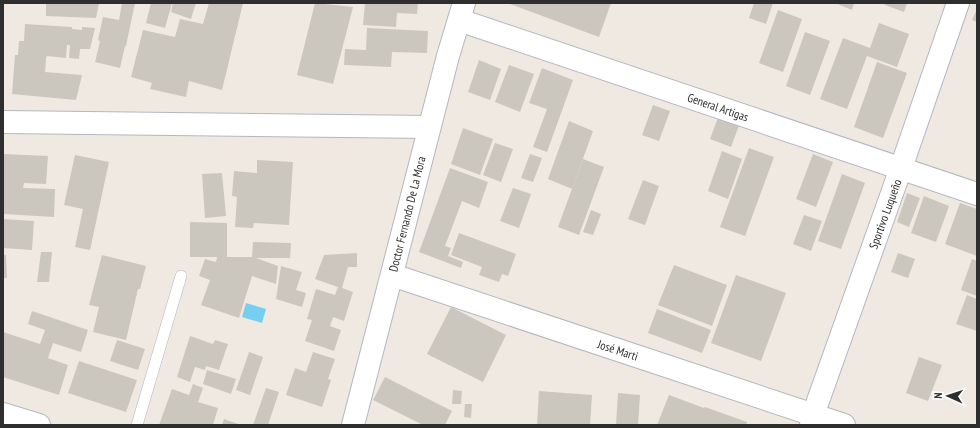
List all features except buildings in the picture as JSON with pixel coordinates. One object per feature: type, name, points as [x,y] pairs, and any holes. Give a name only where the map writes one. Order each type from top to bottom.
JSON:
[{"type":"street","name":"Sportivo Luqueño","points":[[812,420],[958,3]]},
{"type":"street","name":"General Artigas","points":[[461,11],[977,194]]},
{"type":"street","name":"Doctor Fernando De La Mora","points":[[353,425],[429,127],[461,11]]},
{"type":"street","points":[[3,122],[429,127]]},
{"type":"street","name":"José Marti","points":[[392,275],[812,420],[844,425]]},
{"type":"street","points":[[3,414],[39,425]]},
{"type":"lane","points":[[136,425],[181,276]]},
{"type":"water","points":[[246,303],[266,309],[262,323],[242,317]]}]
